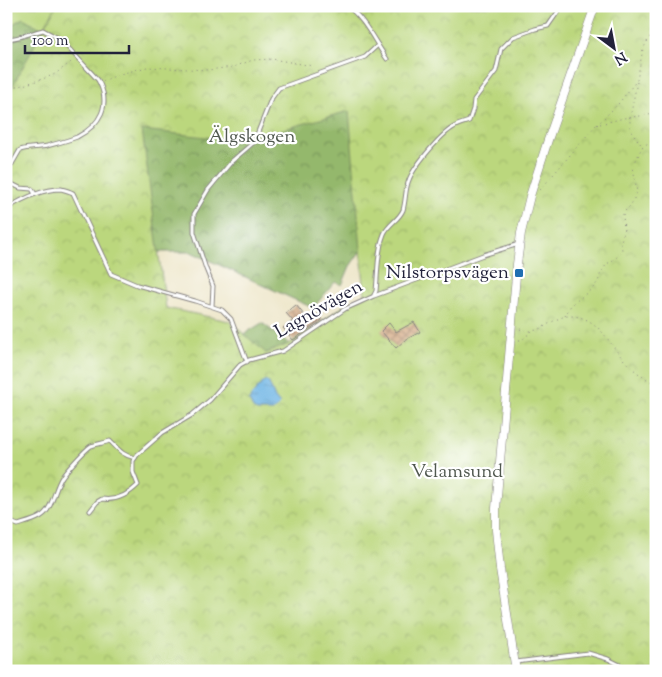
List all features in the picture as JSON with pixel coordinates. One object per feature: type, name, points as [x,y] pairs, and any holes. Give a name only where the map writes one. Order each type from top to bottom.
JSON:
[{"type":"street","points":[[515,667],[500,569],[496,508],[519,244],[530,196],[595,6]]},
{"type":"lane","points":[[347,6],[353,10],[364,24],[387,58]]},
{"type":"lane","points":[[353,10],[356,6]]},
{"type":"lane","points":[[374,296],[384,233],[402,211],[406,190],[414,170],[445,134],[454,127],[469,121],[474,100],[496,71],[501,48],[513,37],[535,28],[548,26],[562,6]]},
{"type":"lane","points":[[6,39],[17,39],[43,30],[60,39],[100,82],[104,98],[103,112],[94,125],[76,137],[46,146],[20,150],[12,164],[6,168]]},
{"type":"lane","points":[[212,306],[213,286],[194,232],[194,214],[208,190],[232,161],[254,142],[271,99],[279,88],[365,57],[378,46]]},
{"type":"lane","points":[[6,181],[20,188],[32,189],[35,194]]},
{"type":"lane","points":[[6,210],[35,194],[62,189],[73,193],[110,274],[137,285],[222,310],[231,319],[246,362]]},
{"type":"lane","name":"Lagnövägen","points":[[135,458],[162,433],[192,415],[210,400],[240,365],[283,351],[346,309],[374,296],[474,258],[519,244]]},
{"type":"lane","points":[[6,524],[13,523],[18,525],[40,517],[52,502],[62,477],[91,446],[110,441],[120,452],[135,458],[132,472],[138,485],[128,494],[118,498],[102,499],[90,511]]},
{"type":"lane","points":[[515,667],[588,653],[608,658],[622,666],[644,671]]},
{"type":"path","points":[[642,147],[630,128],[630,118],[643,49],[656,26]]},
{"type":"path","points":[[6,90],[55,74],[78,58]]},
{"type":"path","points":[[100,82],[120,74],[147,67],[208,70],[233,67],[253,60],[272,59],[313,66]]},
{"type":"path","points":[[530,196],[541,190],[596,125],[619,103],[638,80]]},
{"type":"path","points":[[596,125],[656,114]]},
{"type":"path","points":[[565,316],[571,305],[592,289],[598,282],[601,272],[607,264],[616,258],[622,250],[621,241],[624,232],[623,213],[632,205],[637,192],[633,167],[642,147],[656,138]]},
{"type":"path","points":[[511,341],[522,340],[532,331],[565,316],[588,320],[599,329],[625,362],[650,382],[656,384]]},
{"type":"path","points":[[518,329],[532,331]]},
{"type":"green space","points":[[6,6],[86,6],[119,46],[13,24],[6,19]]},
{"type":"green space","name":"Velamsund","points":[[56,6],[656,6],[656,671],[6,671],[6,98]],"holes":[[[349,111],[365,296],[342,307],[289,344],[266,353],[229,321],[166,308],[142,130],[224,139],[266,134]]]},
{"type":"green space","name":"Älgskogen","points":[[23,18],[60,39],[359,55],[369,239],[350,266],[342,285],[335,282],[313,308],[191,252],[155,252],[120,302],[244,334],[262,323],[365,406],[6,281],[6,19],[13,24]]},
{"type":"water","points":[[265,380],[269,383],[275,398],[280,404],[273,411],[257,411],[253,409],[249,401]]},
{"type":"building","points":[[296,305],[309,321],[318,314],[322,320],[293,340],[283,328],[293,321],[286,313]]},
{"type":"building","points":[[414,322],[420,332],[405,340],[396,348],[381,331],[389,323],[396,332]]},
{"type":"place","name":"Nilstorpsvägen","points":[[519,273]]}]
